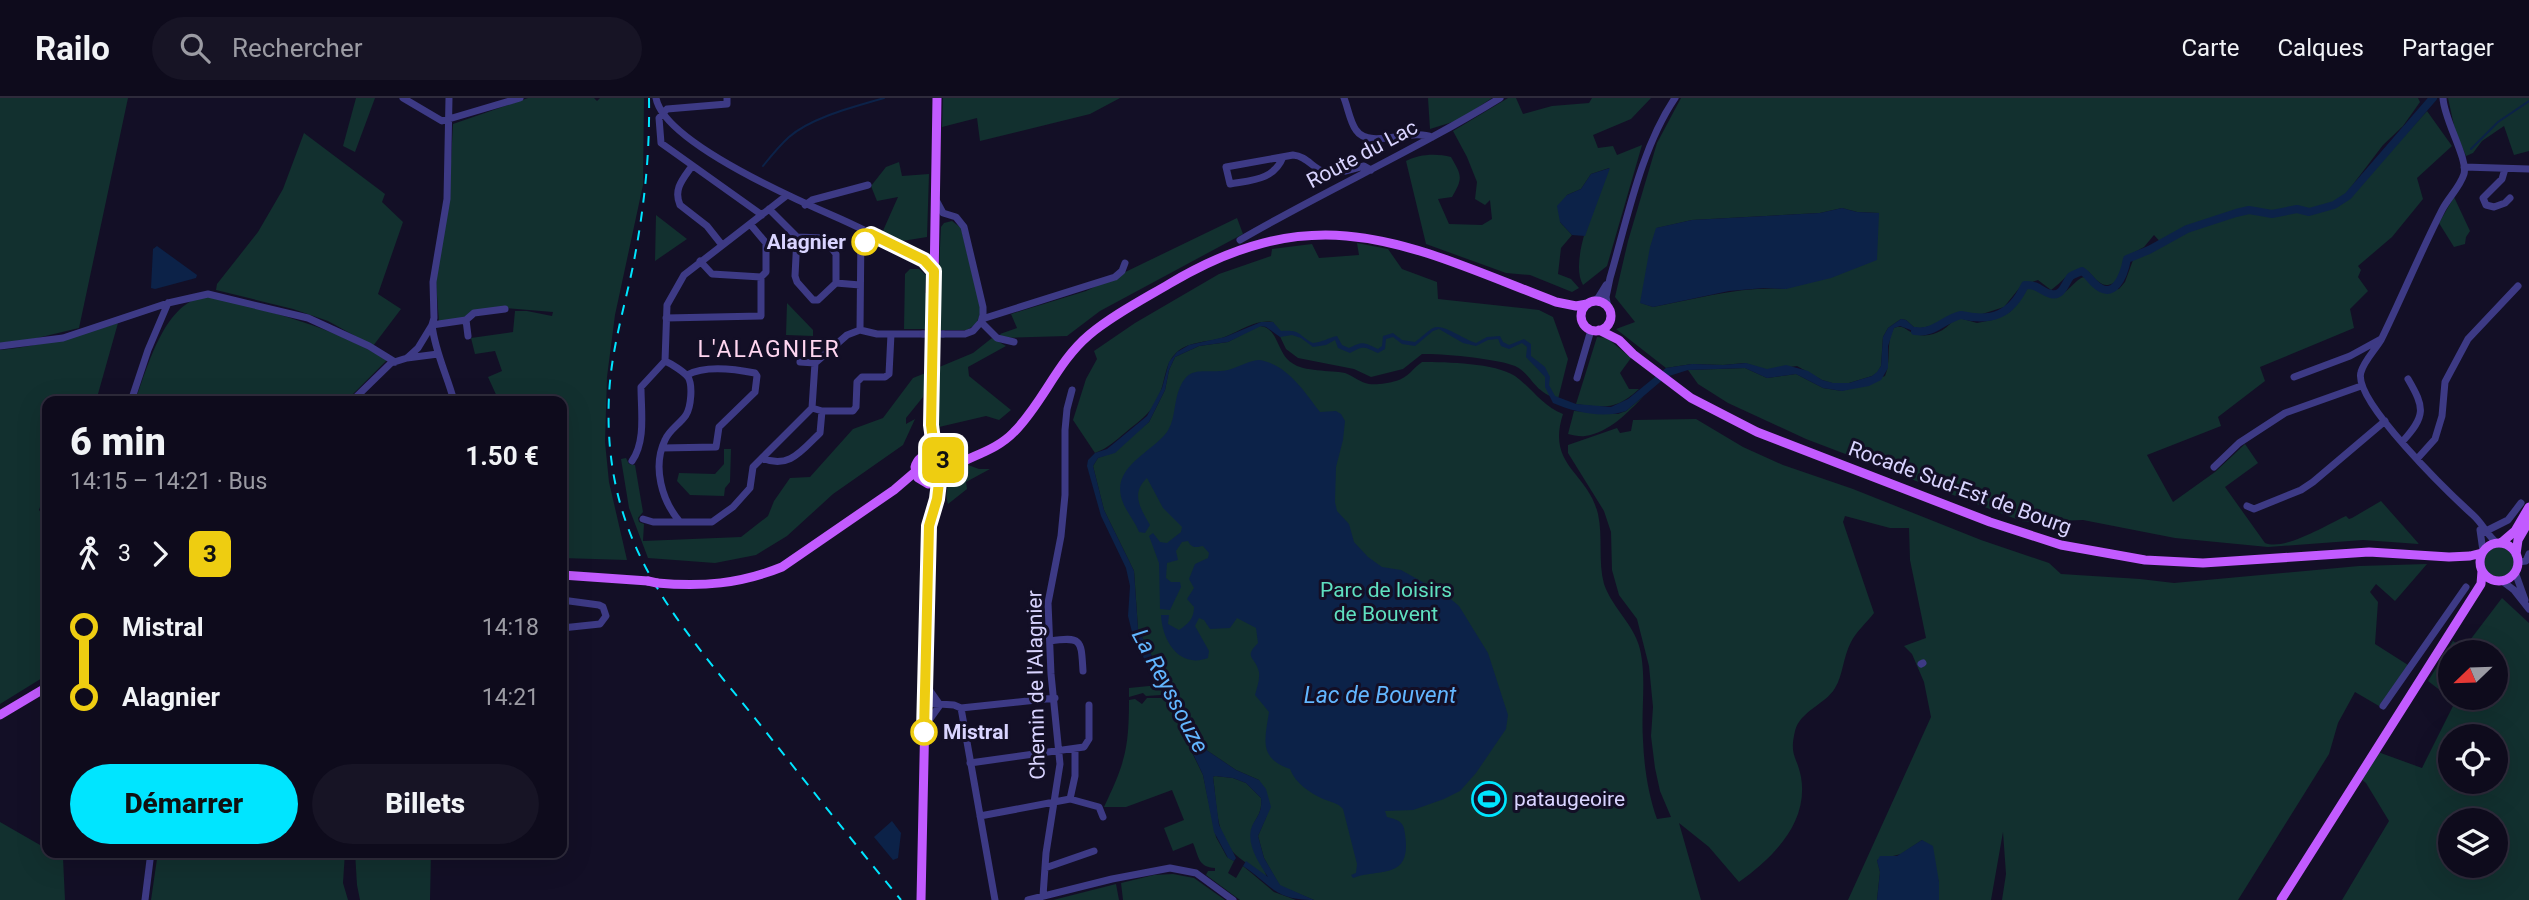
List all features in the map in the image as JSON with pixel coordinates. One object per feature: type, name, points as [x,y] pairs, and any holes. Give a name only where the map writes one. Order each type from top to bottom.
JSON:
[{"type":"main road","points":[[567,575],[720,584],[762,575],[797,558],[894,491],[915,472],[916,463],[925,454],[931,425],[937,98]]},
{"type":"main road","points":[[921,900],[929,526],[939,482],[946,471],[1000,444],[1017,429],[1080,344],[1103,324],[1190,271],[1227,254],[1284,237],[1331,233],[1378,239],[1415,249],[1556,302],[1572,310],[1595,330],[1606,326],[1610,319],[1608,308],[1601,302],[1576,306],[1556,302]]},
{"type":"main road","points":[[1582,320],[1582,312],[1589,303]]},
{"type":"main road","name":"Rocade Sud-Est de Bourg","points":[[1610,319],[1619,340]]},
{"type":"main road","name":"Rocade Sud-Est de Bourg","points":[[1595,330],[1604,331],[1619,340],[1677,388],[1732,421],[2025,534],[2092,552],[2145,560],[2203,563],[2361,552],[2449,557],[2482,552]]},
{"type":"main road","points":[[931,425],[946,471]]},
{"type":"main road","points":[[925,454],[976,456]]},
{"type":"main road","points":[[915,472],[924,482],[934,506]]},
{"type":"main road","points":[[894,491],[924,482],[939,482]]},
{"type":"main road","points":[[2281,900],[2481,584],[2482,552],[2489,545],[2499,543],[2515,531],[2525,505]]},
{"type":"main road","points":[[2455,625],[2487,587],[2509,578],[2516,563],[2518,540],[2529,521]]},
{"type":"main road","points":[[2499,543],[2509,546],[2516,563]]},
{"type":"main road","name":"Rocade Sud-Est de Bourg","points":[[2449,557],[2481,569]]},
{"type":"main road","points":[[2481,569],[2488,578],[2499,581]]},
{"type":"main road","points":[[0,715],[42,690]]},
{"type":"street","points":[[403,98],[442,121],[520,98]]},
{"type":"street","points":[[407,358],[418,348],[434,318],[435,270],[447,199],[449,98]]},
{"type":"street","points":[[656,98],[663,114],[707,150],[786,196],[924,260],[934,271]]},
{"type":"street","points":[[727,98],[727,104],[692,102],[672,107],[659,118],[661,143],[692,166],[766,212],[797,237],[821,236],[835,250],[836,283]]},
{"type":"street","points":[[1344,98],[1356,131],[1363,136],[1378,140],[1419,135],[1432,137]]},
{"type":"street","name":"Route du Lac","points":[[1240,240],[1500,98]]},
{"type":"street","points":[[1608,308],[1606,297],[1610,278],[1654,134],[1675,98]]},
{"type":"street","points":[[2443,98],[2449,126],[2464,167],[2461,181],[2442,208],[2381,339],[2360,373],[2361,386],[2402,443],[2472,514],[2483,532],[2499,543]]},
{"type":"street","points":[[1283,157],[1279,167],[1261,178],[1230,184],[1228,180],[1226,167],[1283,157],[1301,156],[1317,168],[1331,173],[1363,166],[1371,170]]},
{"type":"street","points":[[692,166],[678,186],[677,201],[707,226],[722,245]]},
{"type":"street","points":[[2464,167],[2529,169]]},
{"type":"street","points":[[2505,169],[2502,179],[2483,198],[2486,205],[2494,207],[2510,198]]},
{"type":"street","points":[[805,205],[812,200],[869,185]]},
{"type":"street","points":[[632,461],[638,452],[641,437],[641,387],[666,361],[667,306],[684,275],[786,196]]},
{"type":"street","points":[[643,519],[653,522],[712,522],[718,519],[750,488],[752,467],[812,408],[815,363],[846,335],[860,330],[891,334],[965,334],[973,331],[981,321],[984,307],[964,227],[959,219],[940,210],[935,197]]},
{"type":"street","points":[[934,236],[939,224],[950,216]]},
{"type":"street","points":[[666,318],[761,316],[761,277],[766,272],[766,243],[750,224]]},
{"type":"street","points":[[860,229],[860,330]]},
{"type":"street","points":[[862,246],[871,234]]},
{"type":"street","points":[[797,237],[797,282],[816,300],[836,283],[860,285]]},
{"type":"street","points":[[924,260],[934,253]]},
{"type":"street","points":[[700,261],[712,274],[761,277]]},
{"type":"street","points":[[981,321],[1115,277],[1122,271],[1125,263]]},
{"type":"street","points":[[1589,303],[1598,298],[1610,278]]},
{"type":"street","points":[[2417,459],[2435,439],[2442,416],[2445,382],[2468,339],[2518,286]]},
{"type":"street","points":[[0,346],[63,338],[168,303],[208,294],[289,312],[342,333],[394,362]]},
{"type":"street","points":[[133,396],[168,303]]},
{"type":"street","points":[[468,335],[468,315],[505,309]]},
{"type":"street","points":[[432,325],[466,320]]},
{"type":"street","points":[[981,321],[997,338],[1014,342]]},
{"type":"street","points":[[432,325],[438,354],[453,396]]},
{"type":"street","points":[[1577,378],[1595,330]]},
{"type":"street","points":[[812,408],[822,411],[853,411],[856,407],[857,382],[862,377],[885,377],[889,374],[891,334]]},
{"type":"street","points":[[2294,377],[2350,356],[2381,339]]},
{"type":"street","points":[[356,396],[394,362],[438,354]]},
{"type":"street","points":[[666,361],[687,375],[690,384],[689,408],[666,437],[660,475],[663,495],[671,512],[680,522]]},
{"type":"street","points":[[800,362],[815,363]]},
{"type":"street","points":[[662,449],[716,447],[719,427],[755,392],[757,384],[755,373],[742,370],[696,370],[687,375]]},
{"type":"street","points":[[2402,443],[2416,427],[2420,411],[2420,400],[2407,379]]},
{"type":"street","points":[[2214,467],[2239,443],[2285,413],[2361,386]]},
{"type":"street","name":"Chemin de l'Alagnier","points":[[1043,896],[1060,750],[1051,674],[1048,603],[1064,513],[1065,430],[1072,390]]},
{"type":"street","points":[[762,458],[791,460],[820,433],[822,411]]},
{"type":"street","points":[[2247,506],[2255,509],[2301,490],[2385,421]]},
{"type":"street","points":[[2483,532],[2508,520],[2525,505]]},
{"type":"street","points":[[2482,552],[2483,532]]},
{"type":"street","points":[[2528,608],[2516,563],[2526,561],[2529,554]]},
{"type":"street","points":[[2499,581],[2510,586],[2528,608]]},
{"type":"street","points":[[2383,706],[2466,587]]},
{"type":"street","points":[[2459,598],[2469,603]]},
{"type":"street","points":[[567,601],[599,605],[603,607],[606,616],[600,624],[567,627]]},
{"type":"street","points":[[1051,640],[1082,639],[1083,671]]},
{"type":"street","points":[[2416,659],[2427,669]]},
{"type":"street","points":[[925,684],[940,705]]},
{"type":"street","points":[[925,703],[961,708],[1055,698]]},
{"type":"street","points":[[925,727],[940,705]]},
{"type":"street","points":[[970,763],[1084,747],[1089,739],[1089,705]]},
{"type":"street","points":[[961,708],[995,900]]},
{"type":"street","points":[[1070,799],[1075,776],[1075,749]]},
{"type":"street","points":[[980,816],[1070,799],[1099,807],[1104,817]]},
{"type":"street","points":[[1045,868],[1094,851]]},
{"type":"street","points":[[145,900],[150,858]]},
{"type":"street","points":[[1028,900],[1170,868],[1196,873],[1233,900]]},
{"type":"green space","points":[[0,98],[128,98],[79,328],[33,339],[0,343]]},
{"type":"green space","points":[[356,98],[375,98],[355,152],[343,146]]},
{"type":"green space","points":[[528,98],[594,98],[597,101],[600,98],[644,98],[643,185],[615,315],[607,377],[605,442],[609,482],[627,560],[567,558],[567,396],[497,396],[488,377],[502,371],[495,351],[475,354],[471,338],[513,332],[515,311],[552,316],[553,312],[505,308],[439,322],[436,282],[449,199],[453,124]]},
{"type":"green space","points":[[943,98],[1120,98],[1090,114],[980,141],[977,118],[942,127]]},
{"type":"green space","points":[[1428,98],[1492,98],[1459,120],[1430,129]]},
{"type":"green space","points":[[1508,98],[1516,98],[1523,114],[1552,106],[1589,103],[1592,98],[1651,98],[1631,119],[1593,135],[1598,148],[1613,146],[1617,155],[1642,145],[1607,266],[1583,285],[1579,274],[1582,244],[1609,168],[1591,174],[1581,189],[1567,195],[1560,222],[1572,235],[1561,248],[1558,274],[1571,279],[1579,288],[1572,292],[1530,275],[1506,273],[1426,244],[1406,161],[1428,155],[1451,157],[1459,173],[1458,185],[1452,197],[1438,199],[1449,224],[1482,225],[1492,219],[1490,200],[1485,205],[1475,199],[1477,182],[1453,131]]},
{"type":"green space","points":[[1681,98],[2418,98],[2420,102],[2403,126],[2383,145],[2348,191],[2351,195],[2427,111],[2452,146],[2417,178],[2423,199],[2392,237],[2358,266],[2361,270],[2358,277],[2368,291],[2350,309],[2354,328],[2260,367],[2265,381],[2218,417],[2221,426],[2147,455],[2173,502],[2215,472],[2245,444],[2258,463],[2225,487],[2265,543],[2273,545],[2294,540],[2346,516],[2352,518],[2381,501],[2419,544],[2363,540],[2268,547],[2175,538],[2083,520],[2024,522],[1806,439],[1728,403],[1698,384],[1688,370],[1745,368],[1767,378],[1796,374],[1823,388],[1842,391],[1885,376],[1894,328],[1903,327],[1915,334],[1927,335],[1948,326],[1956,317],[1977,323],[1992,320],[2010,312],[2028,288],[2033,287],[2054,297],[2064,293],[2084,277],[2090,279],[2100,291],[2119,289],[2125,282],[2133,260],[2163,245],[2154,235],[2144,247],[2124,258],[2121,278],[2111,284],[2100,283],[2089,272],[2077,271],[2051,290],[2038,280],[2021,286],[2004,307],[1973,317],[1961,312],[1936,325],[1916,329],[1901,319],[1888,328],[1883,337],[1881,366],[1877,373],[1849,383],[1822,380],[1797,366],[1767,370],[1745,363],[1692,364],[1666,368],[1616,329],[1635,322],[1615,297],[1628,241],[1657,143]],"holes":[[[1842,208],[1879,213],[1786,289],[1735,291],[1653,307],[1641,303],[1657,228],[1692,220],[1820,213]]]},
{"type":"green space","points":[[2448,98],[2529,98],[2529,151],[2514,155],[2504,126],[2466,156],[2455,130]]},
{"type":"green space","points":[[304,133],[385,194],[382,202],[403,222],[378,294],[401,309],[373,346],[328,321],[293,309],[216,290],[217,284],[258,232],[283,189]]},
{"type":"green space","points":[[899,162],[902,176],[929,174],[927,237],[896,242],[882,233],[898,197],[877,201],[871,186],[886,167]]},
{"type":"green space","points":[[2454,197],[2470,231],[2465,244],[2454,247],[2439,223]]},
{"type":"green space","points":[[656,215],[687,239],[655,261]]},
{"type":"green space","points":[[1237,218],[1243,234],[1100,311],[1067,336],[1003,338],[1000,334],[1017,328],[1011,314],[1086,291]]},
{"type":"green space","points":[[952,221],[961,228],[981,310],[976,324],[967,330],[936,330],[941,227]]},
{"type":"green space","points":[[1357,243],[1388,249],[1402,269],[1437,282],[1438,299],[1539,310],[1553,317],[1568,359],[1558,399],[1543,392],[1515,366],[1497,361],[1422,354],[1403,369],[1371,377],[1354,369],[1298,358],[1286,349],[1273,322],[1267,321],[1181,349],[1170,361],[1159,395],[1148,413],[1111,444],[1095,453],[1073,420],[1086,379],[1097,359],[1094,351],[1135,323],[1219,274],[1271,256],[1272,249],[1312,244],[1319,258],[1359,255]]},
{"type":"green space","points":[[910,269],[919,269],[926,275],[928,329],[904,329],[905,274]]},
{"type":"green space","points":[[207,296],[277,314],[343,337],[387,360],[351,396],[137,396],[152,354],[169,322],[179,310],[192,301]]},
{"type":"green space","points":[[787,303],[813,330],[813,336],[786,335]]},
{"type":"green space","points":[[118,323],[97,396],[42,396],[42,501],[39,510],[42,514],[42,678],[0,704],[0,350],[74,336]]},
{"type":"green space","name":"Parc de loisirs de Bouvent","points":[[1258,326],[1270,330],[1287,359],[1303,368],[1345,373],[1363,382],[1376,384],[1400,380],[1422,362],[1496,368],[1515,376],[1549,406],[1563,414],[1559,432],[1560,446],[1570,468],[1593,500],[1598,514],[1604,584],[1634,634],[1641,654],[1644,760],[1657,819],[1671,817],[1660,791],[1655,768],[1651,736],[1653,707],[1649,666],[1637,619],[1619,595],[1612,570],[1611,532],[1604,511],[1568,453],[1568,445],[1617,428],[1620,433],[1631,431],[1633,420],[1696,419],[1743,447],[1783,465],[2049,563],[2061,574],[2174,583],[2359,566],[2427,564],[2395,601],[2376,584],[2370,592],[2378,602],[2375,644],[2408,665],[2379,706],[2355,692],[2338,723],[2329,754],[2238,900],[2002,900],[2006,874],[2003,832],[1991,900],[1939,900],[1939,882],[1922,840],[1901,854],[1877,860],[1880,872],[1877,900],[1848,900],[1931,717],[1924,682],[1912,654],[1904,646],[1926,638],[1910,560],[1909,528],[1890,528],[1845,516],[1843,522],[1874,613],[1851,642],[1840,677],[1831,694],[1802,718],[1795,731],[1793,751],[1801,777],[1802,793],[1794,824],[1776,850],[1739,882],[1709,847],[1679,823],[1701,900],[1314,900],[1280,886],[1264,858],[1258,836],[1267,815],[1259,780],[1236,770],[1196,743],[1138,629],[1134,571],[1104,510],[1093,466],[1098,458],[1109,454],[1149,422],[1165,390],[1175,357],[1199,346],[1228,342]]},
{"type":"green space","points":[[1597,337],[1607,338],[1631,358],[1620,373],[1629,389],[1639,389],[1624,401],[1610,406],[1576,404]]},
{"type":"green space","points":[[992,338],[1006,346],[968,367],[969,376],[1011,410],[999,420],[986,416],[939,427],[937,368],[973,353]]},
{"type":"green space","points":[[928,372],[923,397],[906,418],[906,424],[915,419],[903,445],[833,494],[787,536],[756,555],[715,563],[648,558],[629,508],[621,459],[626,458],[629,464],[635,465],[643,512],[638,518],[639,522],[644,524],[643,541],[741,537],[768,516],[774,501],[790,478],[810,477],[853,429],[883,418],[913,378]]},
{"type":"green space","points":[[1644,396],[1618,421],[1602,431],[1583,436],[1568,434],[1574,411],[1618,414]]},
{"type":"green space","points":[[724,449],[731,449],[730,482],[725,488],[724,496],[690,495],[677,481],[679,473],[715,474],[724,464]]},
{"type":"green space","points":[[968,465],[990,469],[966,482],[967,489],[948,504],[950,482]]},
{"type":"green space","points":[[2499,546],[2510,551],[2515,562],[2510,573],[2499,578],[2488,573],[2483,562],[2488,551]]},
{"type":"green space","points":[[2502,598],[2529,623],[2529,900],[2342,900],[2389,821],[2361,779],[2378,752],[2422,768],[2438,736],[2438,794],[2508,794],[2508,724],[2444,724],[2451,710],[2508,710],[2508,640],[2470,640]]},
{"type":"green space","points":[[2438,665],[2438,689],[2428,681]]},
{"type":"green space","points":[[1159,685],[1203,775],[1216,837],[1227,857],[1234,861],[1228,873],[1236,878],[1243,866],[1274,892],[1296,900],[1240,900],[1206,875],[1208,871],[1215,871],[1215,868],[1202,863],[1193,843],[1173,851],[1164,828],[1184,820],[1172,790],[1126,807],[1104,807],[1124,755],[1129,700],[1135,699],[1142,704],[1147,698],[1162,698],[1161,695],[1146,696],[1143,693],[1129,697],[1129,688]]},
{"type":"green space","points":[[1215,776],[1246,783],[1261,798],[1251,836],[1267,878],[1236,855],[1224,838],[1216,808]]},
{"type":"green space","points":[[0,822],[42,846],[42,858],[63,858],[65,900],[0,900]]},
{"type":"green space","points":[[157,858],[345,858],[343,883],[348,900],[151,900]]},
{"type":"green space","points":[[355,858],[431,858],[430,900],[360,900]]},
{"type":"green space","points":[[1173,874],[1194,878],[1225,900],[1123,900],[1121,883],[1154,875]]},
{"type":"green space","points":[[1116,884],[1119,900],[1053,900]]},
{"type":"water","points":[[1610,168],[1585,236],[1572,235],[1560,222],[1557,206],[1567,195],[1581,189],[1591,174]]},
{"type":"water","points":[[1842,208],[1879,213],[1877,260],[1831,278],[1786,289],[1729,291],[1653,307],[1640,303],[1656,228],[1692,220],[1820,213]]},
{"type":"water","points":[[157,246],[197,275],[196,278],[151,288],[153,249]]},
{"type":"water","points":[[1901,319],[1916,329],[1923,329],[1924,335],[1900,326],[1894,328],[1888,346],[1888,368],[1881,380],[1869,386],[1842,391],[1823,388],[1796,374],[1767,378],[1745,368],[1688,370],[1666,377],[1626,411],[1608,414],[1579,412],[1553,403],[1545,387],[1545,377],[1526,357],[1527,347],[1522,343],[1509,349],[1501,346],[1498,339],[1476,346],[1463,343],[1439,329],[1415,346],[1402,344],[1393,337],[1386,339],[1385,349],[1378,353],[1364,348],[1350,353],[1338,348],[1335,340],[1313,347],[1301,338],[1292,335],[1280,337],[1261,326],[1228,342],[1199,346],[1175,357],[1165,390],[1149,422],[1115,453],[1098,458],[1093,466],[1104,510],[1134,571],[1138,629],[1196,743],[1236,770],[1259,780],[1266,789],[1271,807],[1258,836],[1264,858],[1280,885],[1314,900],[1282,895],[1243,866],[1246,861],[1268,877],[1254,852],[1250,838],[1261,798],[1246,783],[1215,776],[1219,825],[1236,858],[1234,861],[1228,858],[1214,832],[1203,775],[1174,713],[1134,640],[1128,616],[1130,586],[1126,568],[1101,516],[1087,466],[1088,460],[1095,453],[1107,449],[1147,416],[1162,388],[1169,362],[1177,352],[1189,345],[1225,337],[1261,322],[1273,322],[1281,331],[1296,332],[1313,343],[1337,336],[1342,345],[1349,348],[1363,343],[1378,349],[1382,346],[1383,336],[1393,333],[1402,340],[1415,342],[1437,327],[1476,343],[1487,337],[1500,336],[1503,342],[1509,345],[1524,339],[1531,344],[1531,356],[1545,367],[1555,396],[1576,404],[1611,407],[1628,399],[1666,368],[1692,364],[1746,363],[1767,369],[1786,365],[1808,371],[1822,380],[1849,383],[1877,372],[1881,366],[1883,337],[1888,328]]},
{"type":"water","name":"Lac de Bouvent","points":[[1259,360],[1286,373],[1301,387],[1320,412],[1336,411],[1341,414],[1345,421],[1336,467],[1335,502],[1337,511],[1349,524],[1354,542],[1382,567],[1401,570],[1446,595],[1459,606],[1488,653],[1508,715],[1506,729],[1476,773],[1460,791],[1413,810],[1385,811],[1387,817],[1402,824],[1405,834],[1404,859],[1392,870],[1353,878],[1351,875],[1356,873],[1357,864],[1343,809],[1308,791],[1295,779],[1290,769],[1268,753],[1265,739],[1269,712],[1255,695],[1259,672],[1251,657],[1251,652],[1258,643],[1256,628],[1237,618],[1230,628],[1210,629],[1204,620],[1199,618],[1195,626],[1209,651],[1208,658],[1189,659],[1174,650],[1165,634],[1161,615],[1169,615],[1168,624],[1179,630],[1190,621],[1194,607],[1187,599],[1194,588],[1189,579],[1195,564],[1208,558],[1209,553],[1203,546],[1194,547],[1188,541],[1182,542],[1176,551],[1178,560],[1167,563],[1166,578],[1171,582],[1180,582],[1181,587],[1170,610],[1160,609],[1159,563],[1149,536],[1153,533],[1160,542],[1167,543],[1181,532],[1182,527],[1163,508],[1147,478],[1138,496],[1150,525],[1145,533],[1139,532],[1122,500],[1122,478],[1134,461],[1167,432],[1177,396],[1186,378],[1196,372],[1228,370]]},
{"type":"water","points":[[892,821],[901,833],[898,858],[893,860],[874,837]]},
{"type":"water","points":[[1922,840],[1933,846],[1939,900],[1877,900],[1880,872],[1877,861],[1880,856],[1897,856]]},
{"type":"waterway","points":[[763,166],[778,147],[798,130],[834,113],[884,98]]},
{"type":"waterway","name":"La Reyssouze","points":[[1915,331],[1934,328],[1961,315],[1982,317],[1999,314],[2007,310],[2025,285],[2051,294],[2058,293],[2071,276],[2082,271],[2094,283],[2107,290],[2117,285],[2121,279],[2127,259],[2187,229],[2236,213],[2249,210],[2272,214],[2297,209],[2309,212],[2334,205],[2348,196],[2433,98]]},
{"type":"waterway","points":[[2471,149],[2498,122],[2529,101]]},
{"type":"railway","points":[[649,98],[643,203],[610,379],[610,448],[618,495],[632,537],[674,614],[901,900]]},
{"type":"bus line","name":"3","points":[[865,242],[871,234],[924,260],[934,271],[931,425],[935,454],[942,458],[946,471],[939,482],[929,526],[924,732]]},
{"type":"place","name":"Alagnier","points":[[865,242]]},
{"type":"place","name":"Mistral","points":[[924,732]]},
{"type":"place","name":"pataugeoire","points":[[1489,799]]},
{"type":"district","name":"L'ALAGNIER","points":[[769,349]]}]
